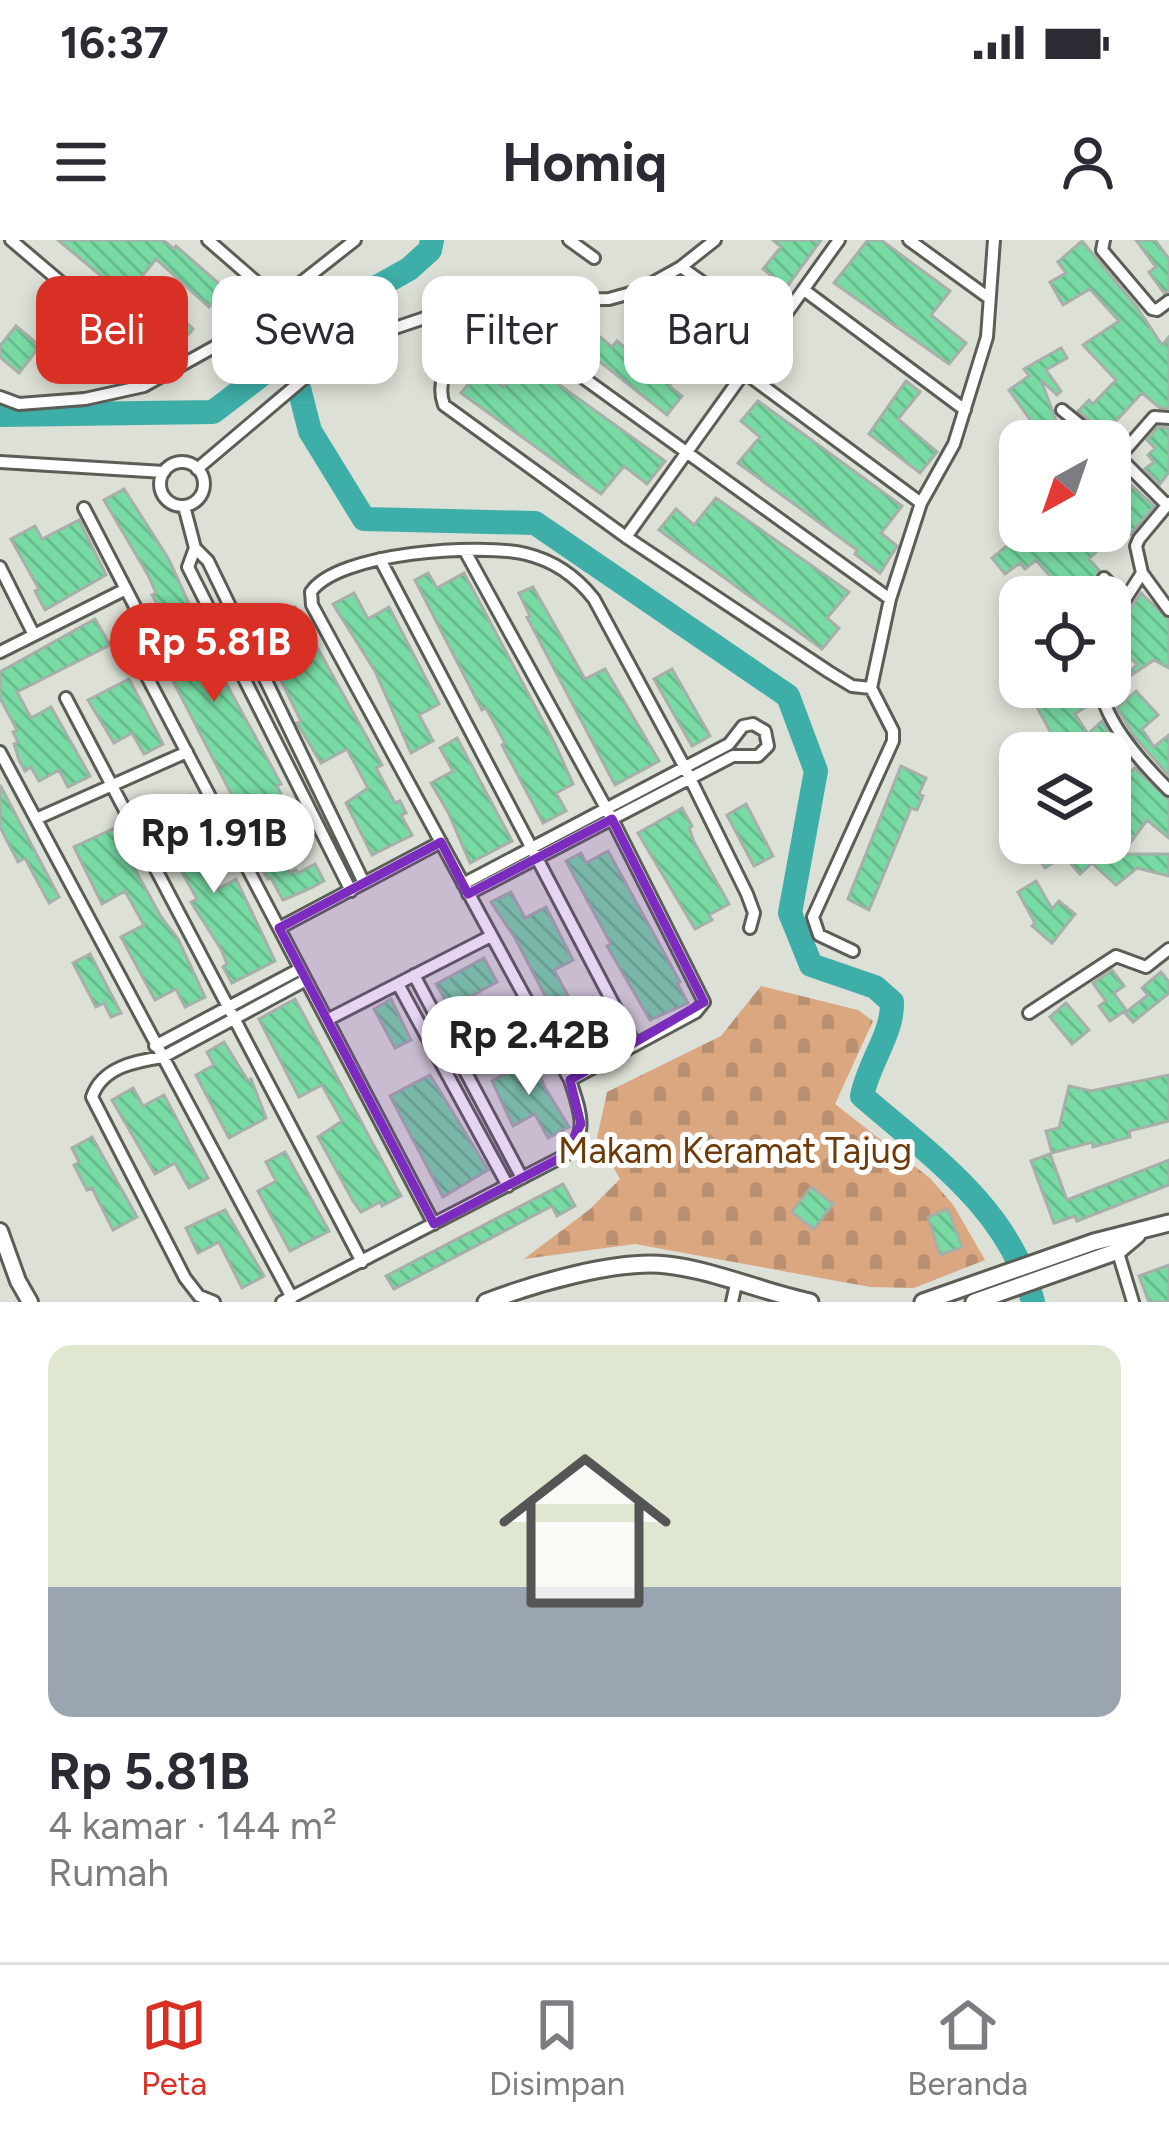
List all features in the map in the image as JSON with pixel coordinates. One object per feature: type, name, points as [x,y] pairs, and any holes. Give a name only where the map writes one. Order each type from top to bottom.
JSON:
[{"type":"main road","points":[[922,1302],[1057,1274],[1169,1222]]},
{"type":"main road","points":[[971,1294],[1050,1257],[1116,1244]]},
{"type":"main road","points":[[486,1302],[584,1274],[665,1264],[810,1302]]},
{"type":"street","points":[[11,240],[53,276]]},
{"type":"street","points":[[208,240],[249,276]]},
{"type":"street","points":[[308,276],[355,240]]},
{"type":"street","points":[[569,240],[594,258]]},
{"type":"street","points":[[197,469],[326,360],[425,316],[478,300],[609,298],[638,291],[681,267],[715,240]]},
{"type":"street","points":[[793,305],[839,240]]},
{"type":"street","points":[[909,240],[989,298]]},
{"type":"street","points":[[853,951],[819,935],[813,917],[893,741],[893,731],[871,688],[890,599],[922,502],[954,444],[987,337],[994,240]]},
{"type":"street","points":[[1104,240],[1102,250],[1157,310],[1169,301]]},
{"type":"street","points":[[681,267],[694,276]]},
{"type":"street","points":[[804,290],[965,410]]},
{"type":"street","points":[[871,688],[852,686],[626,537],[444,406],[438,389],[444,369],[477,343],[517,332],[890,599]]},
{"type":"street","points":[[0,398],[20,404],[85,399],[148,384]]},
{"type":"street","points":[[626,537],[736,384]]},
{"type":"street","points":[[760,384],[922,502]]},
{"type":"street","points":[[1062,410],[1074,420]]},
{"type":"street","points":[[1131,438],[1154,417],[1169,418]]},
{"type":"street","points":[[0,462],[164,472],[179,463],[202,475],[202,491],[192,504],[167,501],[162,494],[164,472]]},
{"type":"street","points":[[1131,469],[1168,504],[1136,546],[1142,572],[1169,610]]},
{"type":"street","points":[[184,506],[195,548],[208,560],[364,884]]},
{"type":"street","points":[[84,508],[145,626]]},
{"type":"street","points":[[195,548],[188,566],[351,891]]},
{"type":"street","points":[[465,551],[609,814],[704,1002],[696,1012],[570,1080]]},
{"type":"street","points":[[1,757],[157,1044],[287,1300],[576,1146],[581,1113],[570,1080],[310,598],[319,582],[380,559],[465,551],[524,553],[578,578],[594,599],[687,772],[747,894],[754,914],[750,928]]},
{"type":"street","points":[[380,559],[635,1045]]},
{"type":"street","points":[[0,568],[34,635]]},
{"type":"street","points":[[1131,589],[1142,572]]},
{"type":"street","points":[[0,652],[126,589]]},
{"type":"street","points":[[131,646],[434,1224]]},
{"type":"street","points":[[66,698],[362,1262]]},
{"type":"street","points":[[1107,708],[1169,790]]},
{"type":"street","points":[[465,889],[687,772],[729,744],[747,724],[759,725],[767,735],[767,746],[758,756],[733,756],[687,772]]},
{"type":"street","points":[[36,819],[187,752]]},
{"type":"street","points":[[279,928],[441,842]]},
{"type":"street","points":[[327,1020],[490,936]]},
{"type":"street","points":[[1029,1013],[1116,956],[1146,967],[1169,949]]},
{"type":"street","points":[[214,1302],[199,1295],[185,1278],[94,1106],[95,1087],[107,1075],[141,1060],[163,1057],[303,975]]},
{"type":"street","points":[[414,975],[522,1178]]},
{"type":"street","points":[[398,984],[508,1186]]},
{"type":"street","points":[[141,1060],[157,1044],[233,1012]]},
{"type":"street","points":[[0,1231],[30,1302]]},
{"type":"street","points":[[1116,1244],[1133,1302]]},
{"type":"street","points":[[732,1302],[736,1284]]},
{"type":"highlighted area","points":[[612,819],[704,1002],[570,1080],[581,1124],[564,1156],[434,1224],[279,928],[441,842],[468,894]]},
{"type":"green space","name":"Makam Keramat Tajug","points":[[761,986],[858,1010],[873,1021],[835,1104],[931,1179],[954,1206],[985,1260],[914,1288],[870,1287],[635,1244],[524,1259],[590,1209],[620,1179],[597,1138],[607,1092],[721,1036]]},
{"type":"building","points":[[58,240],[163,240],[212,278],[212,303],[209,307],[188,288],[188,276],[175,276],[156,259],[142,276],[101,276]]},
{"type":"building","points":[[773,240],[821,240],[793,278],[771,276],[763,269],[781,247]]},
{"type":"building","points":[[868,240],[881,240],[950,291],[931,315],[966,343],[949,364],[834,283]]},
{"type":"building","points":[[1136,240],[1155,240],[1169,259],[1169,291],[1164,293],[1149,272],[1156,267]]},
{"type":"building","points":[[1082,241],[1162,345],[1169,337],[1169,408],[1160,408],[1142,393],[1117,420],[1089,420],[1078,411],[1089,400],[1093,404],[1116,380],[1083,345],[1119,321],[1090,289],[1063,305],[1050,282],[1066,273],[1058,262]]},
{"type":"building","points":[[16,326],[36,343],[36,351],[19,373],[0,357],[0,346]]},
{"type":"building","points":[[600,337],[612,347],[617,341],[624,347],[624,381],[600,362]]},
{"type":"building","points":[[1061,348],[1067,358],[1046,370],[1061,391],[1057,395],[1041,380],[1056,420],[1030,420],[1009,390],[1029,376],[1024,369]]},
{"type":"building","points":[[906,381],[920,392],[898,419],[937,452],[920,473],[869,434]]},
{"type":"building","points":[[468,384],[558,384],[665,461],[647,484],[624,466],[601,494],[461,393]]},
{"type":"building","points":[[628,384],[671,384],[682,396],[667,415]]},
{"type":"building","points":[[758,401],[902,506],[881,533],[897,546],[880,573],[855,554],[857,550],[738,463],[760,437],[741,421]]},
{"type":"building","points":[[1158,427],[1169,428],[1169,472],[1160,484],[1145,469],[1154,462],[1148,455],[1155,448],[1147,440]]},
{"type":"building","points":[[1131,485],[1154,506],[1131,534]]},
{"type":"building","points":[[124,489],[168,558],[192,610],[188,612],[281,784],[277,786],[304,840],[279,853],[290,873],[315,864],[324,881],[309,889],[283,900],[268,879],[262,869],[268,865],[252,836],[277,822],[264,799],[240,811],[148,641],[171,628],[152,595],[156,593],[148,575],[104,500]]},
{"type":"building","points":[[716,498],[849,592],[827,618],[839,628],[822,649],[659,530],[676,509],[694,525]]},
{"type":"building","points":[[79,520],[106,575],[45,610],[35,591],[39,589],[11,539],[35,526],[42,539]]},
{"type":"building","points":[[999,552],[1096,552],[1089,559],[1099,570],[1097,576],[1050,576],[1036,560],[1025,569],[1020,563],[1005,574],[992,558]]},
{"type":"building","points":[[428,573],[437,588],[464,573],[555,744],[573,784],[556,793],[566,811],[543,823],[505,743],[486,708],[482,710],[415,580]]},
{"type":"building","points":[[533,587],[585,679],[605,669],[659,761],[615,785],[527,617],[519,593]]},
{"type":"building","points":[[354,593],[368,619],[389,607],[439,704],[419,715],[433,741],[411,753],[375,671],[333,604]]},
{"type":"building","points":[[1141,593],[1169,620],[1169,668],[1154,660],[1131,675],[1137,664],[1131,659],[1131,608]]},
{"type":"building","points":[[295,607],[382,765],[376,768],[395,803],[400,801],[406,813],[401,815],[412,835],[372,855],[346,803],[368,788],[347,749],[321,763],[297,723],[301,721],[262,642],[284,630],[277,617]]},
{"type":"building","points":[[95,619],[110,645],[17,692],[31,718],[51,707],[90,776],[68,787],[59,770],[39,781],[31,767],[25,771],[19,760],[13,732],[17,730],[0,698],[0,672]]},
{"type":"building","points":[[672,669],[710,736],[692,746],[654,679]]},
{"type":"building","points":[[129,679],[163,744],[144,754],[132,733],[114,743],[88,700]]},
{"type":"building","points":[[1136,691],[1158,715],[1142,729],[1154,747],[1169,735],[1169,776],[1117,708],[1131,708]]},
{"type":"building","points":[[1037,708],[1084,708],[1075,714],[1087,732],[1051,732]]},
{"type":"building","points":[[1102,721],[1109,732],[1090,732]]},
{"type":"building","points":[[457,738],[512,841],[470,863],[431,783],[453,771],[440,748]]},
{"type":"building","points":[[901,766],[926,778],[919,794],[923,796],[917,810],[911,808],[869,910],[848,899]]},
{"type":"building","points":[[1135,768],[1169,800],[1169,838],[1147,820],[1131,842],[1131,771]]},
{"type":"building","points":[[0,785],[59,897],[49,903],[25,858],[18,862],[0,827]]},
{"type":"building","points":[[190,795],[204,818],[182,830],[193,853],[214,891],[236,879],[275,961],[232,983],[223,967],[227,964],[221,949],[191,902],[197,899],[147,810],[165,801],[168,807]]},
{"type":"building","points":[[746,804],[773,856],[754,866],[727,815]]},
{"type":"building","points":[[682,808],[694,842],[729,904],[695,929],[638,833]]},
{"type":"building","points":[[115,828],[205,997],[185,1007],[176,989],[155,1000],[121,937],[144,925],[125,891],[102,904],[74,847]]},
{"type":"building","points":[[608,851],[688,1003],[650,1020],[566,861],[581,853],[586,863]]},
{"type":"building","points":[[1131,854],[1169,854],[1169,876],[1137,868],[1116,885],[1093,864],[1131,864]]},
{"type":"building","points":[[1071,864],[1091,864],[1080,874]]},
{"type":"building","points":[[1036,881],[1052,909],[1059,901],[1075,914],[1052,943],[1032,926],[1035,923],[1018,892]]},
{"type":"building","points":[[511,892],[525,918],[546,907],[573,960],[554,970],[574,1007],[593,997],[616,1037],[577,1057],[491,902]]},
{"type":"building","points":[[90,954],[121,1013],[111,1017],[104,1003],[96,1007],[73,963]]},
{"type":"building","points":[[484,958],[497,982],[450,1008],[436,984]]},
{"type":"building","points":[[1112,970],[1124,986],[1114,993],[1126,1010],[1110,1021],[1099,1006],[1106,1001],[1093,983]]},
{"type":"building","points":[[1161,972],[1169,982],[1169,993],[1133,1022],[1125,1013],[1148,995],[1142,988]]},
{"type":"building","points":[[295,999],[401,1196],[382,1206],[380,1202],[361,1212],[353,1201],[318,1137],[342,1121],[322,1085],[299,1097],[259,1019]]},
{"type":"building","points":[[391,999],[411,1040],[395,1048],[374,1009]]},
{"type":"building","points":[[1066,1003],[1089,1030],[1072,1044],[1050,1017]]},
{"type":"building","points":[[224,1042],[248,1081],[251,1079],[266,1118],[229,1138],[196,1075],[214,1065],[207,1052]]},
{"type":"building","points":[[534,1058],[544,1086],[569,1127],[548,1138],[535,1114],[513,1126],[492,1081]]},
{"type":"building","points":[[430,1075],[488,1170],[443,1197],[390,1096]]},
{"type":"building","points":[[1169,1075],[1169,1121],[1129,1131],[1130,1137],[1052,1153],[1046,1131],[1059,1128],[1069,1086],[1091,1091]]},
{"type":"building","points":[[133,1088],[143,1106],[164,1095],[208,1178],[189,1188],[175,1163],[155,1174],[112,1100]]},
{"type":"building","points":[[92,1137],[137,1217],[113,1230],[92,1188],[87,1190],[74,1165],[79,1162],[72,1148]]},
{"type":"building","points":[[285,1152],[329,1231],[290,1251],[258,1191],[276,1181],[266,1162]]},
{"type":"building","points":[[1050,1154],[1067,1200],[1169,1160],[1169,1185],[1077,1221],[1075,1216],[1054,1223],[1031,1161]]},
{"type":"building","points":[[563,1184],[575,1206],[557,1216],[552,1206],[394,1289],[386,1276]]},
{"type":"building","points":[[811,1187],[833,1204],[814,1229],[792,1212]]},
{"type":"building","points":[[948,1209],[962,1247],[940,1255],[928,1217]]},
{"type":"building","points":[[225,1210],[264,1276],[242,1288],[219,1242],[198,1253],[186,1228]]},
{"type":"building","points":[[1169,1265],[1169,1302],[1149,1302],[1139,1276]]},
{"type":"waterway","points":[[396,276],[430,250],[432,240]]},
{"type":"waterway","points":[[0,415],[213,412],[290,353],[310,431],[364,519],[535,523],[788,696],[816,771],[790,913],[811,965],[875,987],[892,1002],[889,1025],[862,1096],[940,1163],[987,1212],[1022,1269],[1033,1302]]}]
